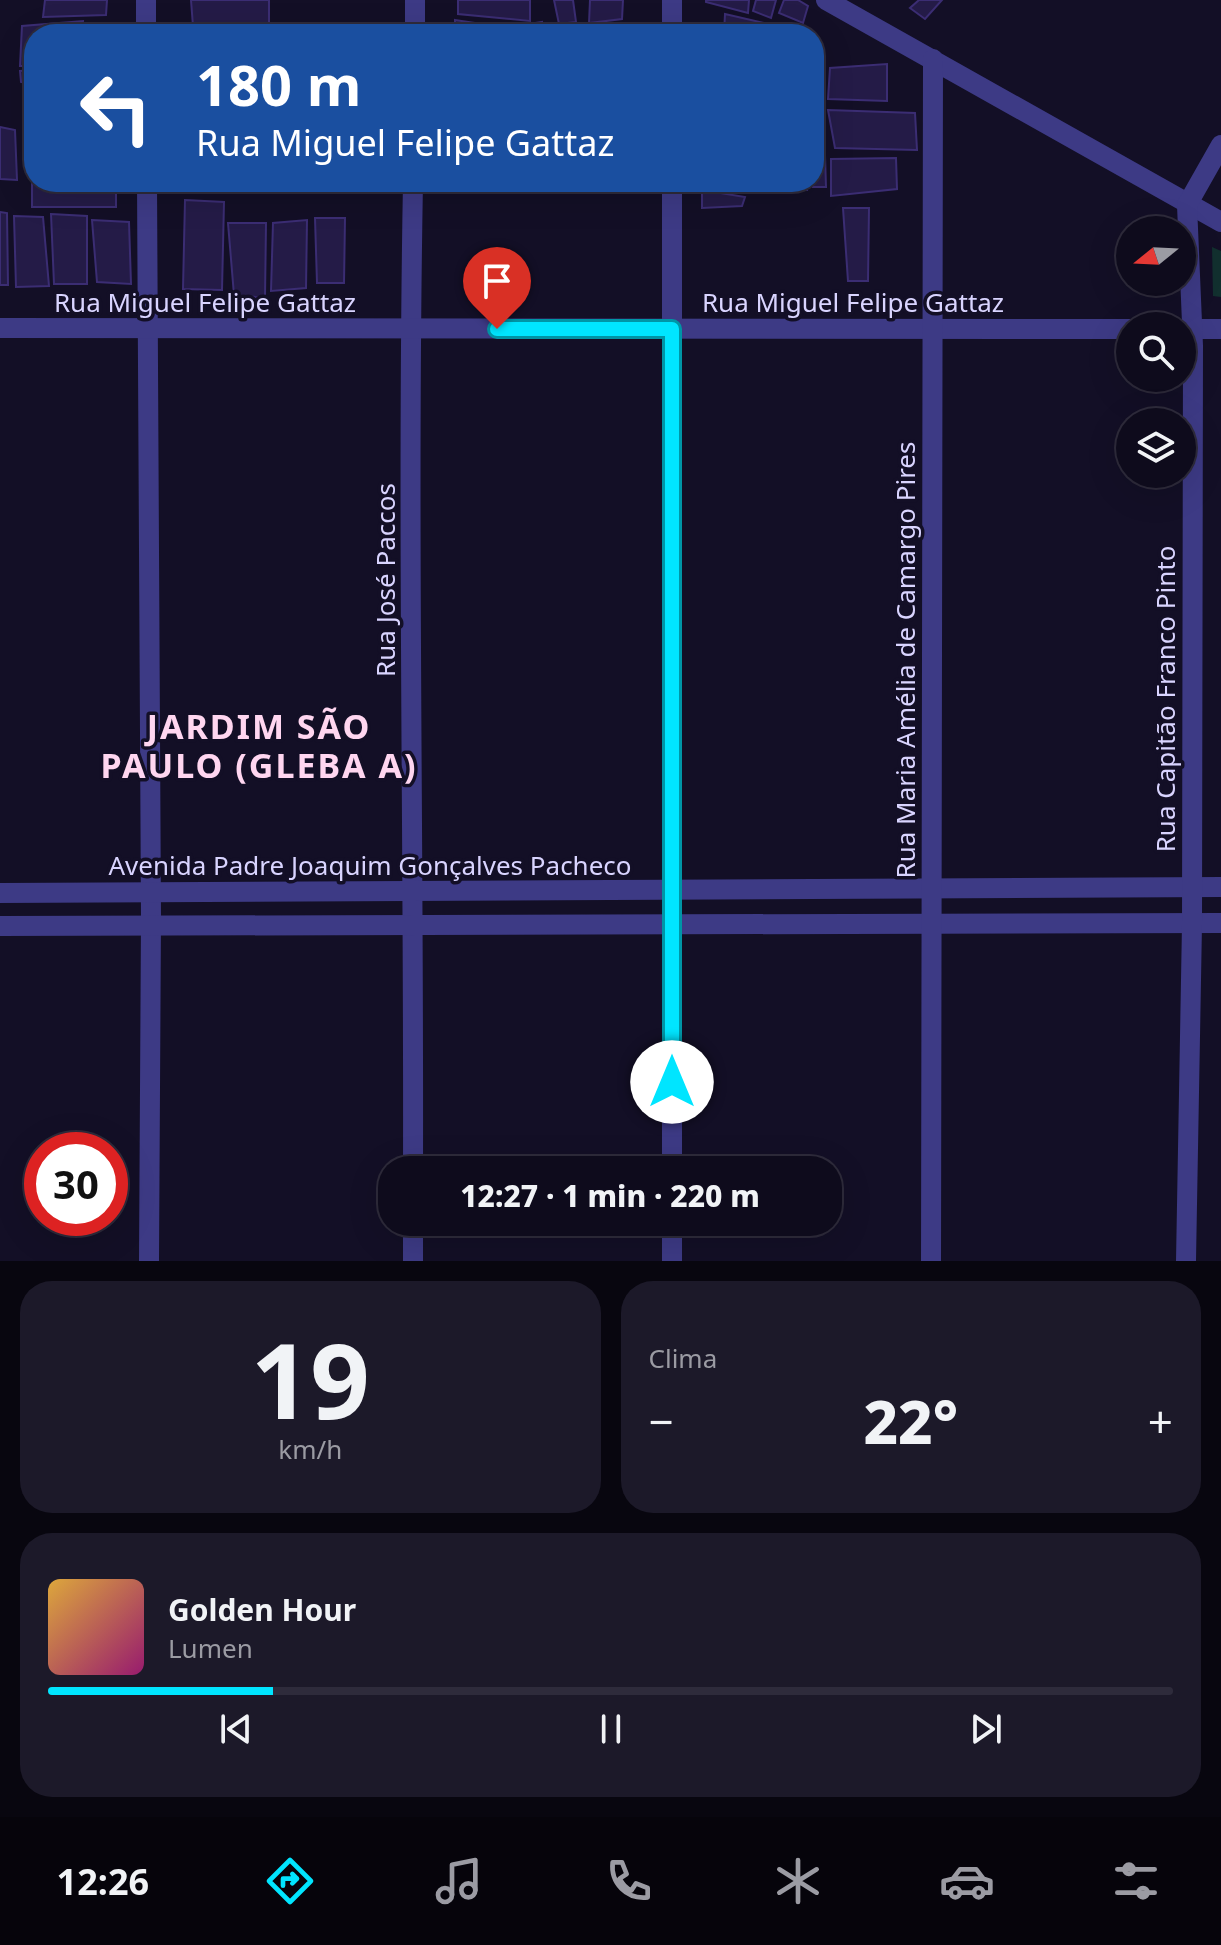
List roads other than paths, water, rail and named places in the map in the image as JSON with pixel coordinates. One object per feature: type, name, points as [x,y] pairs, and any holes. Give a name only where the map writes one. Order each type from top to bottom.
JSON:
[{"type":"street","points":[[146,0],[146,24]]},
{"type":"street","points":[[415,0],[415,24]]},
{"type":"street","points":[[672,0],[672,24]]},
{"type":"street","points":[[826,0],[1221,222]]},
{"type":"street","name":"Rua Maria Amélia de Camargo Pires","points":[[931,1261],[933,59]]},
{"type":"street","points":[[1187,205],[1221,145]]},
{"type":"street","points":[[147,192],[151,893],[149,1261]]},
{"type":"street","name":"Rua José Paccos","points":[[413,192],[409,329],[413,1156]]},
{"type":"street","points":[[672,192],[672,1156]]},
{"type":"street","name":"Rua Capitão Franco Pinto","points":[[1187,205],[1187,312]]},
{"type":"street","name":"Rua Miguel Felipe Gattaz","points":[[0,328],[1116,329]]},
{"type":"street","points":[[1196,329],[1221,329]]},
{"type":"street","name":"Rua Capitão Franco Pinto","points":[[1186,1261],[1192,924],[1187,392]]},
{"type":"street","name":"Avenida Padre Joaquim Gonçalves Pacheco","points":[[0,893],[1221,887]]},
{"type":"street","points":[[0,926],[1221,923]]},
{"type":"street","points":[[413,1236],[413,1261]]},
{"type":"street","points":[[672,1236],[672,1261]]},
{"type":"district","name":"JARDIM SÃO PAULO (GLEBA A)","points":[[259,746]]}]
